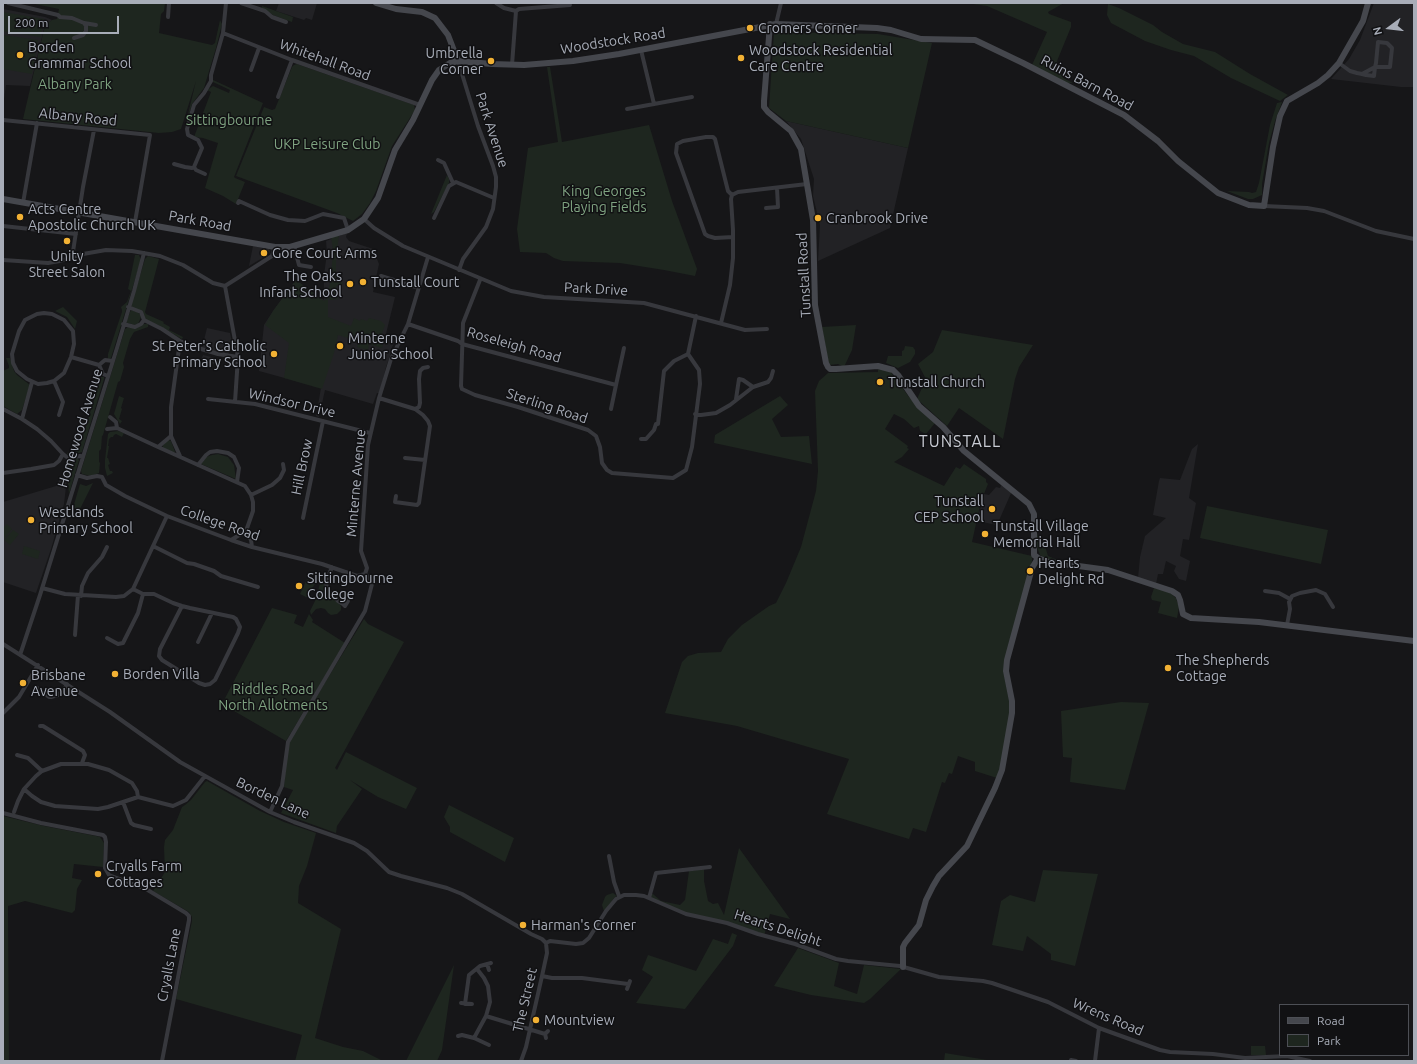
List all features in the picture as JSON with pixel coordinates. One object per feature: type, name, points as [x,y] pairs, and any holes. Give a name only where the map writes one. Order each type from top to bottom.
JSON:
[{"type":"street","points":[[8,3],[96,25]]},
{"type":"street","points":[[168,18],[169,3]]},
{"type":"street","points":[[194,166],[202,148],[198,140],[188,135],[187,129],[194,105],[204,93],[210,81],[223,33],[226,3]]},
{"type":"street","points":[[241,3],[254,5],[272,17],[286,22]]},
{"type":"street","points":[[364,219],[378,198],[395,150],[432,80],[439,70],[450,63],[458,61],[448,35],[435,18],[422,12],[376,3]]},
{"type":"street","points":[[496,3],[504,8],[516,11],[525,8],[572,6]]},
{"type":"street","points":[[773,24],[781,3]]},
{"type":"street","points":[[1264,206],[1273,147],[1280,116],[1287,101],[1318,83],[1339,63],[1362,21],[1368,3]]},
{"type":"street","points":[[512,65],[516,11]]},
{"type":"street","points":[[74,38],[83,35],[86,31],[86,26],[84,23]]},
{"type":"street","name":"Woodstock Road","points":[[458,61],[512,65],[573,61],[641,50],[773,24]]},
{"type":"street","name":"Tunstall Road","points":[[773,24],[764,106],[768,112],[785,125],[795,136],[801,149],[806,184],[812,209],[814,232],[815,305],[826,363],[830,369],[878,366],[893,370],[919,406],[943,427],[964,451],[1029,504],[1034,514],[1034,554],[1038,558]]},
{"type":"street","name":"Ruins Barn Road","points":[[773,24],[877,28],[891,30],[921,39],[975,40],[1124,115],[1158,141],[1178,161],[1218,193],[1250,204],[1307,208],[1324,211],[1376,231],[1414,239]]},
{"type":"street","name":"Whitehall Road","points":[[223,33],[259,48],[420,105]]},
{"type":"street","points":[[1339,63],[1350,71],[1362,74],[1374,76],[1375,67],[1378,42],[1387,43],[1392,48],[1390,67],[1375,67],[1362,74]]},
{"type":"street","points":[[252,70],[259,48]]},
{"type":"street","points":[[641,50],[654,104]]},
{"type":"street","points":[[278,97],[292,60]]},
{"type":"street","name":"Park Avenue","points":[[458,61],[478,126],[496,177],[493,209],[486,227],[463,259],[459,270]]},
{"type":"street","points":[[627,109],[692,97]]},
{"type":"street","name":"Albany Road","points":[[3,120],[150,135],[135,222]]},
{"type":"street","points":[[23,203],[37,123]]},
{"type":"street","points":[[72,258],[94,130]]},
{"type":"street","points":[[732,195],[728,191],[715,139],[713,137],[683,141],[677,144],[676,153],[705,234],[715,238],[733,237]]},
{"type":"street","points":[[438,160],[444,162],[453,183]]},
{"type":"street","points":[[174,164],[192,168],[194,166]]},
{"type":"street","points":[[194,166],[196,170],[205,174]]},
{"type":"street","points":[[434,218],[449,186],[453,183],[458,182],[494,198]]},
{"type":"street","points":[[732,195],[738,192],[806,184]]},
{"type":"street","points":[[766,208],[778,207],[777,188]]},
{"type":"street","points":[[721,323],[730,285],[733,258],[732,195]]},
{"type":"street","name":"Park Road","points":[[3,199],[284,248],[348,230],[364,219]]},
{"type":"street","points":[[238,203],[239,201],[270,215],[288,220],[305,221],[323,214],[344,218],[348,230]]},
{"type":"street","name":"Park Drive","points":[[364,219],[392,240],[480,280],[522,294],[570,299],[644,303],[745,330],[768,329]]},
{"type":"street","points":[[3,226],[76,234]]},
{"type":"street","points":[[294,246],[299,265],[311,267]]},
{"type":"street","points":[[3,260],[39,263],[60,261],[110,249],[160,256],[183,265],[214,283],[225,286],[272,256],[275,247]]},
{"type":"street","name":"Homewood Avenue","points":[[20,655],[113,361],[144,253]]},
{"type":"street","name":"Minterne Avenue","points":[[270,812],[282,786],[287,746],[290,738],[365,611],[372,584],[372,581],[365,574],[367,568],[361,551],[370,433],[391,359],[408,324],[428,257]]},
{"type":"street","points":[[381,276],[419,288]]},
{"type":"street","name":"Sterling Road","points":[[480,280],[464,319],[461,386],[464,391],[588,430],[596,436],[600,448],[602,463],[612,473],[673,478],[686,470],[692,447],[700,384],[699,370],[688,354]]},
{"type":"street","points":[[225,286],[238,357],[235,402]]},
{"type":"street","points":[[128,307],[142,312],[144,320],[162,329],[180,341],[209,352],[238,357]]},
{"type":"street","points":[[44,313],[52,314],[64,320],[73,331],[74,344],[72,357],[64,373],[54,381],[43,384],[32,382],[22,376],[18,372],[12,358],[19,331],[25,320],[44,313]]},
{"type":"street","points":[[641,440],[646,439],[654,430],[656,424],[658,424],[664,371],[674,361],[688,354],[696,316]]},
{"type":"street","points":[[123,324],[135,327],[141,324],[144,320]]},
{"type":"street","name":"Roseleigh Road","points":[[408,324],[458,341],[462,344],[616,385]]},
{"type":"street","points":[[180,341],[170,407],[171,436],[180,456]]},
{"type":"street","points":[[611,409],[624,348]]},
{"type":"street","points":[[72,357],[99,365],[103,374],[108,376]]},
{"type":"street","points":[[99,365],[105,360],[113,361]]},
{"type":"street","points":[[415,409],[419,407],[420,403],[420,371],[423,368],[428,367]]},
{"type":"street","points":[[695,414],[701,415],[716,412],[730,405],[736,399],[753,388],[768,382],[773,371]]},
{"type":"street","points":[[736,399],[739,379],[744,380],[753,388]]},
{"type":"street","points":[[54,381],[63,402],[60,415]]},
{"type":"street","points":[[22,419],[32,382]]},
{"type":"street","points":[[379,398],[415,409],[423,415],[430,426],[419,502],[417,505],[395,502],[396,496]]},
{"type":"street","name":"Windsor Drive","points":[[208,399],[255,404],[370,433]]},
{"type":"street","points":[[3,409],[22,419],[44,434],[63,454],[70,458],[80,456],[83,457]]},
{"type":"street","points":[[110,417],[116,422],[117,428]]},
{"type":"street","name":"Hill Brow","points":[[303,518],[323,421]]},
{"type":"street","points":[[107,429],[117,428],[245,486],[251,495],[253,511],[246,531],[231,540]]},
{"type":"street","points":[[158,447],[171,436]]},
{"type":"street","points":[[198,465],[210,452],[217,451],[228,453],[234,457],[239,468],[237,482]]},
{"type":"street","points":[[3,473],[31,470],[54,464],[59,461],[63,454]]},
{"type":"street","points":[[404,458],[425,460]]},
{"type":"street","points":[[251,495],[278,480],[284,470],[283,464]]},
{"type":"street","name":"College Road","points":[[77,475],[87,478],[97,476],[102,477],[106,485],[117,492],[167,516],[231,540],[252,547],[332,567],[357,576],[365,574]]},
{"type":"street","points":[[42,588],[56,593],[79,596],[124,596],[133,589],[167,516]]},
{"type":"street","points":[[246,531],[251,540],[252,547]]},
{"type":"street","points":[[153,546],[187,563],[194,564],[221,576],[258,587]]},
{"type":"street","points":[[75,635],[75,618],[82,586],[88,572],[102,557],[107,547]]},
{"type":"street","points":[[902,967],[903,947],[919,925],[926,900],[933,886],[939,876],[967,846],[1002,770],[1012,713],[1012,701],[1006,671],[1007,660],[1032,568],[1038,558],[1049,562],[1108,570],[1172,591],[1178,594],[1182,614],[1191,618],[1251,621],[1414,641]]},
{"type":"street","points":[[332,567],[326,582],[327,588],[338,601],[345,606],[348,601]]},
{"type":"street","points":[[133,589],[143,594],[154,594],[182,606],[233,616],[238,622],[240,627],[238,633],[215,680],[210,684],[205,685],[166,663],[159,656],[160,649],[182,606]]},
{"type":"street","points":[[1287,625],[1290,609],[1289,602],[1292,596],[1316,590],[1324,594],[1334,607]]},
{"type":"street","points":[[1265,591],[1279,593],[1290,599]]},
{"type":"street","points":[[107,638],[118,644],[123,643],[138,613],[143,594]]},
{"type":"street","points":[[198,642],[212,613]]},
{"type":"street","name":"Borden Lane","points":[[3,644],[110,712],[180,762],[270,812],[294,822],[354,842],[367,851],[389,872],[447,888],[462,894],[542,939],[546,943]]},
{"type":"street","points":[[3,713],[19,696],[38,665]]},
{"type":"street","points":[[36,687],[51,697],[58,695],[66,688],[67,684]]},
{"type":"street","points":[[40,726],[43,726],[83,750],[84,755],[82,763]]},
{"type":"street","points":[[17,755],[28,758],[42,771]]},
{"type":"street","points":[[14,812],[24,789],[42,771],[61,764],[82,763],[104,768],[132,783],[137,791],[138,797]]},
{"type":"street","points":[[24,789],[41,802],[55,806],[98,809],[108,808],[138,797],[174,806],[186,800],[205,776]]},
{"type":"street","points":[[123,802],[131,823],[151,829]]},
{"type":"street","points":[[8,812],[20,814]]},
{"type":"street","name":"Cryalls Lane","points":[[3,813],[41,823],[104,836],[107,846],[105,868],[109,875],[146,889],[189,916],[162,1061]]},
{"type":"street","points":[[546,943],[576,944],[586,941],[589,938],[619,896],[614,882],[609,856]]},
{"type":"street","points":[[649,898],[656,873],[710,867]]},
{"type":"street","name":"Hearts Delight","points":[[619,896],[636,894],[686,914],[727,923],[758,934],[796,944],[836,959],[848,962],[902,967]]},
{"type":"street","name":"The Street","points":[[521,1061],[526,1047],[547,953],[546,943]]},
{"type":"street","points":[[472,1004],[463,1004],[469,975],[480,966],[489,963],[489,970]]},
{"type":"street","name":"Wrens Road","points":[[902,967],[939,977],[992,983],[1048,1002],[1099,1028],[1151,1047],[1170,1052],[1245,1058],[1287,1056],[1310,1061]]},
{"type":"street","points":[[474,1038],[486,1016],[490,1002],[489,993],[484,978],[477,969]]},
{"type":"street","points":[[542,976],[552,978],[582,978],[628,984]]},
{"type":"street","points":[[486,1016],[546,1034]]},
{"type":"street","points":[[1095,1061],[1099,1028]]},
{"type":"street","points":[[461,1029],[460,1035],[474,1038],[490,1045]]},
{"type":"street","points":[[1071,1060],[1076,1061]]},
{"type":"shaded area","points":[[279,3],[317,3],[312,20],[306,18],[304,20],[276,11]]},
{"type":"shaded area","points":[[1374,3],[1414,3],[1414,87],[1401,87],[1331,79],[1349,59],[1360,40]]},
{"type":"shaded area","name":"Borden Grammar School","points":[[3,9],[45,17],[52,20],[45,25],[30,86],[6,85],[3,106]]},
{"type":"shaded area","points":[[786,121],[908,148],[890,228],[818,261],[820,225],[813,196],[814,179],[801,139]]},
{"type":"shaded area","points":[[347,233],[346,237],[349,241],[373,249],[379,264],[373,292],[395,297],[385,338],[396,340],[391,349],[392,350],[386,367],[380,393],[377,393],[373,404],[325,390],[319,417],[316,416],[321,388],[259,371],[264,325],[296,280],[324,300],[324,275],[327,253],[326,241]]},
{"type":"shaded area","points":[[253,246],[269,249],[270,251],[269,254],[249,266]]},
{"type":"shaded area","points":[[207,328],[230,333],[233,347],[230,347],[228,355],[202,348]]},
{"type":"shaded area","points":[[203,355],[216,358],[214,364],[201,360]]},
{"type":"shaded area","points":[[1198,444],[1189,498],[1196,503],[1189,540],[1183,539],[1180,556],[1190,561],[1186,581],[1179,579],[1174,571],[1176,566],[1166,561],[1163,574],[1158,574],[1156,584],[1138,578],[1140,557],[1145,536],[1166,518],[1153,515],[1160,478],[1180,480],[1192,449]]},
{"type":"shaded area","name":"Westlands Primary School","points":[[63,474],[66,474],[67,478],[64,504],[36,593],[3,582],[3,502],[56,486]]},
{"type":"shaded area","name":"Tunstall CEP School","points":[[1002,484],[1012,491],[997,525],[977,521],[984,494],[989,495],[996,487],[1000,488]]},
{"type":"green space","name":"Albany Park","points":[[30,3],[165,3],[164,11],[161,14],[159,33],[212,45],[215,43],[220,20],[222,24],[204,88],[192,104],[184,131],[196,81],[181,129],[172,132],[159,133],[23,119],[45,25],[52,20],[57,19],[59,9]]},
{"type":"green space","points":[[966,3],[1064,3],[1048,12],[1049,14],[1071,22],[1071,27],[1057,61],[1063,78],[1073,83],[1066,83],[1032,65],[1047,32],[987,6]]},
{"type":"green space","points":[[1108,4],[1153,25],[1183,44],[1215,52],[1288,95],[1280,101],[1231,78],[1194,56],[1145,41],[1111,23],[1107,15]]},
{"type":"green space","points":[[262,6],[293,17],[292,22],[273,15],[262,8]]},
{"type":"green space","points":[[3,12],[44,19],[41,37],[3,31]]},
{"type":"green space","points":[[774,32],[878,34],[932,43],[908,148],[786,121],[769,108]]},
{"type":"green space","points":[[3,35],[38,40],[32,74],[3,69]]},
{"type":"green space","name":"UKP Leisure Club","points":[[297,64],[414,105],[415,110],[392,146],[376,191],[370,203],[362,214],[353,221],[337,213],[236,176],[264,107],[272,110],[275,109],[292,67]]},
{"type":"green space","name":"King Georges Playing Fields","points":[[547,67],[550,67],[562,142],[649,125],[672,201],[697,269],[695,276],[620,263],[563,261],[546,253],[520,252],[517,229],[528,148],[558,142]]},
{"type":"green space","name":"Sittingbourne","points":[[211,79],[263,103],[234,177],[245,182],[236,204],[205,188],[218,143],[203,138],[194,137],[211,92],[207,90],[213,86],[229,93],[230,90],[213,82]]},
{"type":"green space","points":[[1282,102],[1269,143],[1262,184],[1262,195],[1253,199],[1248,199],[1227,191],[1256,192],[1270,125],[1277,103]]},
{"type":"green space","points":[[447,175],[449,183],[434,212],[431,214]]},
{"type":"green space","name":"Minterne Junior School","points":[[339,235],[336,257],[336,276],[343,284],[336,286],[338,299],[331,300],[328,298],[328,317],[351,326],[354,318],[360,321],[361,319],[367,321],[369,318],[381,321],[385,325],[382,333],[384,337],[382,348],[369,344],[368,350],[357,347],[358,344],[355,340],[338,335],[334,353],[322,389],[284,378],[289,343],[265,325],[273,311],[296,280],[324,301],[328,296],[331,280],[333,249],[331,237]]},
{"type":"green space","points":[[135,255],[139,255],[141,260],[111,358],[108,359],[108,354],[122,312],[121,307],[127,302],[131,291],[128,289]]},
{"type":"green space","points":[[148,256],[159,259],[145,312],[146,314],[164,322],[163,323],[170,327],[169,330],[183,337],[182,339],[146,320],[132,307],[131,304],[145,259]]},
{"type":"green space","points":[[63,307],[77,321],[75,329],[67,317],[55,311]]},
{"type":"green space","points":[[131,310],[140,313],[141,317],[136,325],[127,323],[126,321]]},
{"type":"green space","points":[[142,324],[148,324],[148,327],[134,332],[130,339],[123,363],[124,367],[120,381],[118,382],[102,436],[101,449],[99,451],[99,473],[91,476],[82,474],[81,471],[125,329],[128,327],[137,328]]},
{"type":"green space","points":[[856,325],[852,350],[844,367],[838,364],[829,365],[822,327]]},
{"type":"green space","points":[[942,330],[1033,345],[1019,367],[1015,379],[1003,439],[959,408],[947,426],[917,399],[926,379],[918,364],[933,352]]},
{"type":"green space","points":[[905,346],[913,347],[915,350],[915,354],[910,362],[898,368],[886,363],[888,356],[902,356],[902,351],[904,350]]},
{"type":"green space","points":[[6,358],[10,358],[14,371],[17,375],[30,385],[22,410],[17,414],[3,406],[3,371],[9,368]]},
{"type":"green space","points":[[878,369],[890,371],[909,397],[935,423],[926,434],[920,431],[919,426],[914,428],[904,419],[894,414],[885,429],[908,446],[907,448],[909,449],[902,457],[894,462],[944,486],[956,467],[960,469],[964,464],[986,479],[988,484],[981,501],[972,542],[1032,556],[1025,594],[1007,655],[1010,717],[1004,755],[997,778],[975,771],[975,762],[958,756],[952,774],[949,773],[945,783],[942,782],[926,832],[913,828],[909,839],[827,814],[849,759],[737,726],[665,713],[682,662],[688,656],[698,653],[721,652],[728,639],[742,625],[769,606],[776,603],[786,583],[801,547],[816,491],[818,471],[815,391],[819,381],[828,373],[878,372]]},
{"type":"green space","points":[[101,377],[104,377],[104,379],[82,452],[68,456],[67,453],[79,449]]},
{"type":"green space","points":[[119,396],[124,398],[119,419],[122,421],[120,424],[114,414]]},
{"type":"green space","points":[[780,396],[788,405],[772,419],[781,437],[809,436],[812,464],[714,443],[715,435]]},
{"type":"green space","points":[[118,431],[124,433],[122,437],[116,434],[109,439],[107,458],[110,464],[108,465],[110,471],[113,473],[107,476],[105,460],[108,434],[110,432]]},
{"type":"green space","points":[[168,440],[171,441],[175,452],[172,453],[163,448],[163,445]]},
{"type":"green space","points":[[218,454],[228,457],[234,465],[236,479],[201,464],[206,457]]},
{"type":"green space","points":[[77,458],[79,460],[69,494],[66,460]]},
{"type":"green space","points":[[93,483],[79,511],[73,508],[80,484],[86,486]]},
{"type":"green space","points":[[1207,506],[1328,530],[1321,564],[1200,538]]},
{"type":"green space","points":[[7,524],[12,529],[4,539],[3,528]]},
{"type":"green space","points":[[13,530],[19,534],[10,545],[4,540]]},
{"type":"green space","points":[[1037,533],[1039,540],[1045,546],[1048,556],[1060,561],[1047,559],[1040,555],[1037,547]]},
{"type":"green space","points":[[24,546],[40,551],[38,559],[22,554]]},
{"type":"green space","points":[[307,579],[317,584],[314,585],[308,598],[300,594]]},
{"type":"green space","points":[[321,579],[323,580],[325,587],[341,606],[341,610],[337,614],[331,615],[325,609],[321,608],[316,609],[311,615],[310,611],[316,599]]},
{"type":"green space","points":[[1154,588],[1168,591],[1176,598],[1179,607],[1177,618],[1158,613],[1161,602],[1152,600],[1151,597]]},
{"type":"green space","name":"Riddles Road North Allotments","points":[[272,608],[297,615],[294,623],[303,627],[309,614],[313,620],[312,622],[345,643],[286,741],[222,704]]},
{"type":"green space","points":[[364,619],[368,624],[404,642],[335,768],[337,770],[346,752],[417,788],[406,809],[378,797],[350,780],[362,789],[337,826],[336,833],[281,813],[293,790],[284,787],[286,760],[289,741]]},
{"type":"green space","points":[[1121,702],[1149,703],[1125,790],[1070,782],[1072,758],[1063,757],[1061,711]]},
{"type":"green space","points":[[207,781],[260,811],[284,822],[316,833],[307,866],[299,886],[298,903],[341,929],[315,1038],[343,1047],[363,1051],[383,1061],[295,1061],[302,1035],[176,999],[192,917],[189,912],[153,891],[165,872],[165,840],[173,830],[182,807],[191,800]]},
{"type":"green space","points":[[449,805],[514,838],[505,862],[450,832],[450,827],[444,817]]},
{"type":"green space","points":[[3,816],[100,837],[104,843],[103,867],[74,864],[72,878],[82,880],[77,889],[75,910],[72,913],[25,901],[8,906],[9,1061],[3,1061]]},
{"type":"green space","points":[[739,848],[790,919],[770,914],[764,936],[727,923],[686,914],[649,898],[651,894],[653,894],[661,901],[680,905],[685,900],[689,871],[704,869],[704,881],[708,901],[713,904],[718,903],[724,915]]},
{"type":"green space","points":[[1043,870],[1098,874],[1075,966],[1051,960],[1051,954],[1027,936],[1023,951],[992,945],[1001,901],[1010,895],[1035,902]]},
{"type":"green space","points":[[613,893],[617,896],[604,911],[602,905],[605,897]]},
{"type":"green space","points":[[732,933],[737,935],[733,946],[685,1009],[636,1003],[653,977],[642,970],[648,955],[696,971],[713,939],[728,944]]},
{"type":"green space","points":[[798,948],[839,963],[834,986],[857,994],[864,965],[901,969],[864,1003],[811,995],[774,986]]},
{"type":"green space","points":[[454,965],[442,1050],[437,1061],[406,1061]]},
{"type":"green space","points":[[1251,1046],[1265,1046],[1266,1055],[1251,1055]]},
{"type":"green space","points":[[945,1053],[993,1061],[944,1061]]},
{"type":"place","name":"Cromers Corner","points":[[750,28]]},
{"type":"place","name":"Borden Grammar School","points":[[20,55]]},
{"type":"place","name":"Woodstock Residential Care Centre","points":[[741,58]]},
{"type":"place","name":"Umbrella Corner","points":[[491,61]]},
{"type":"place","name":"Acts Centre Apostolic Church UK","points":[[20,217]]},
{"type":"place","name":"Cranbrook Drive","points":[[818,218]]},
{"type":"place","name":"Unity Street Salon","points":[[67,241]]},
{"type":"place","name":"Gore Court Arms","points":[[264,253]]},
{"type":"place","name":"Tunstall Court","points":[[363,282]]},
{"type":"place","name":"The Oaks Infant School","points":[[350,284]]},
{"type":"place","name":"Minterne Junior School","points":[[340,346]]},
{"type":"place","name":"St Peter's Catholic Primary School","points":[[274,354]]},
{"type":"place","name":"Tunstall Church","points":[[880,382]]},
{"type":"place","name":"Tunstall CEP School","points":[[992,509]]},
{"type":"place","name":"Westlands Primary School","points":[[31,520]]},
{"type":"place","name":"Tunstall Village Memorial Hall","points":[[985,534]]},
{"type":"place","name":"Hearts Delight Rd","points":[[1030,571]]},
{"type":"place","name":"Sittingbourne College","points":[[299,586]]},
{"type":"place","name":"The Shepherds Cottage","points":[[1168,668]]},
{"type":"place","name":"Borden Villa","points":[[115,674]]},
{"type":"place","name":"Brisbane Avenue","points":[[23,683]]},
{"type":"place","name":"Cryalls Farm Cottages","points":[[98,874]]},
{"type":"place","name":"Harman's Corner","points":[[523,925]]},
{"type":"place","name":"Mountview","points":[[536,1020]]},
{"type":"district","name":"TUNSTALL","points":[[960,442]]}]
